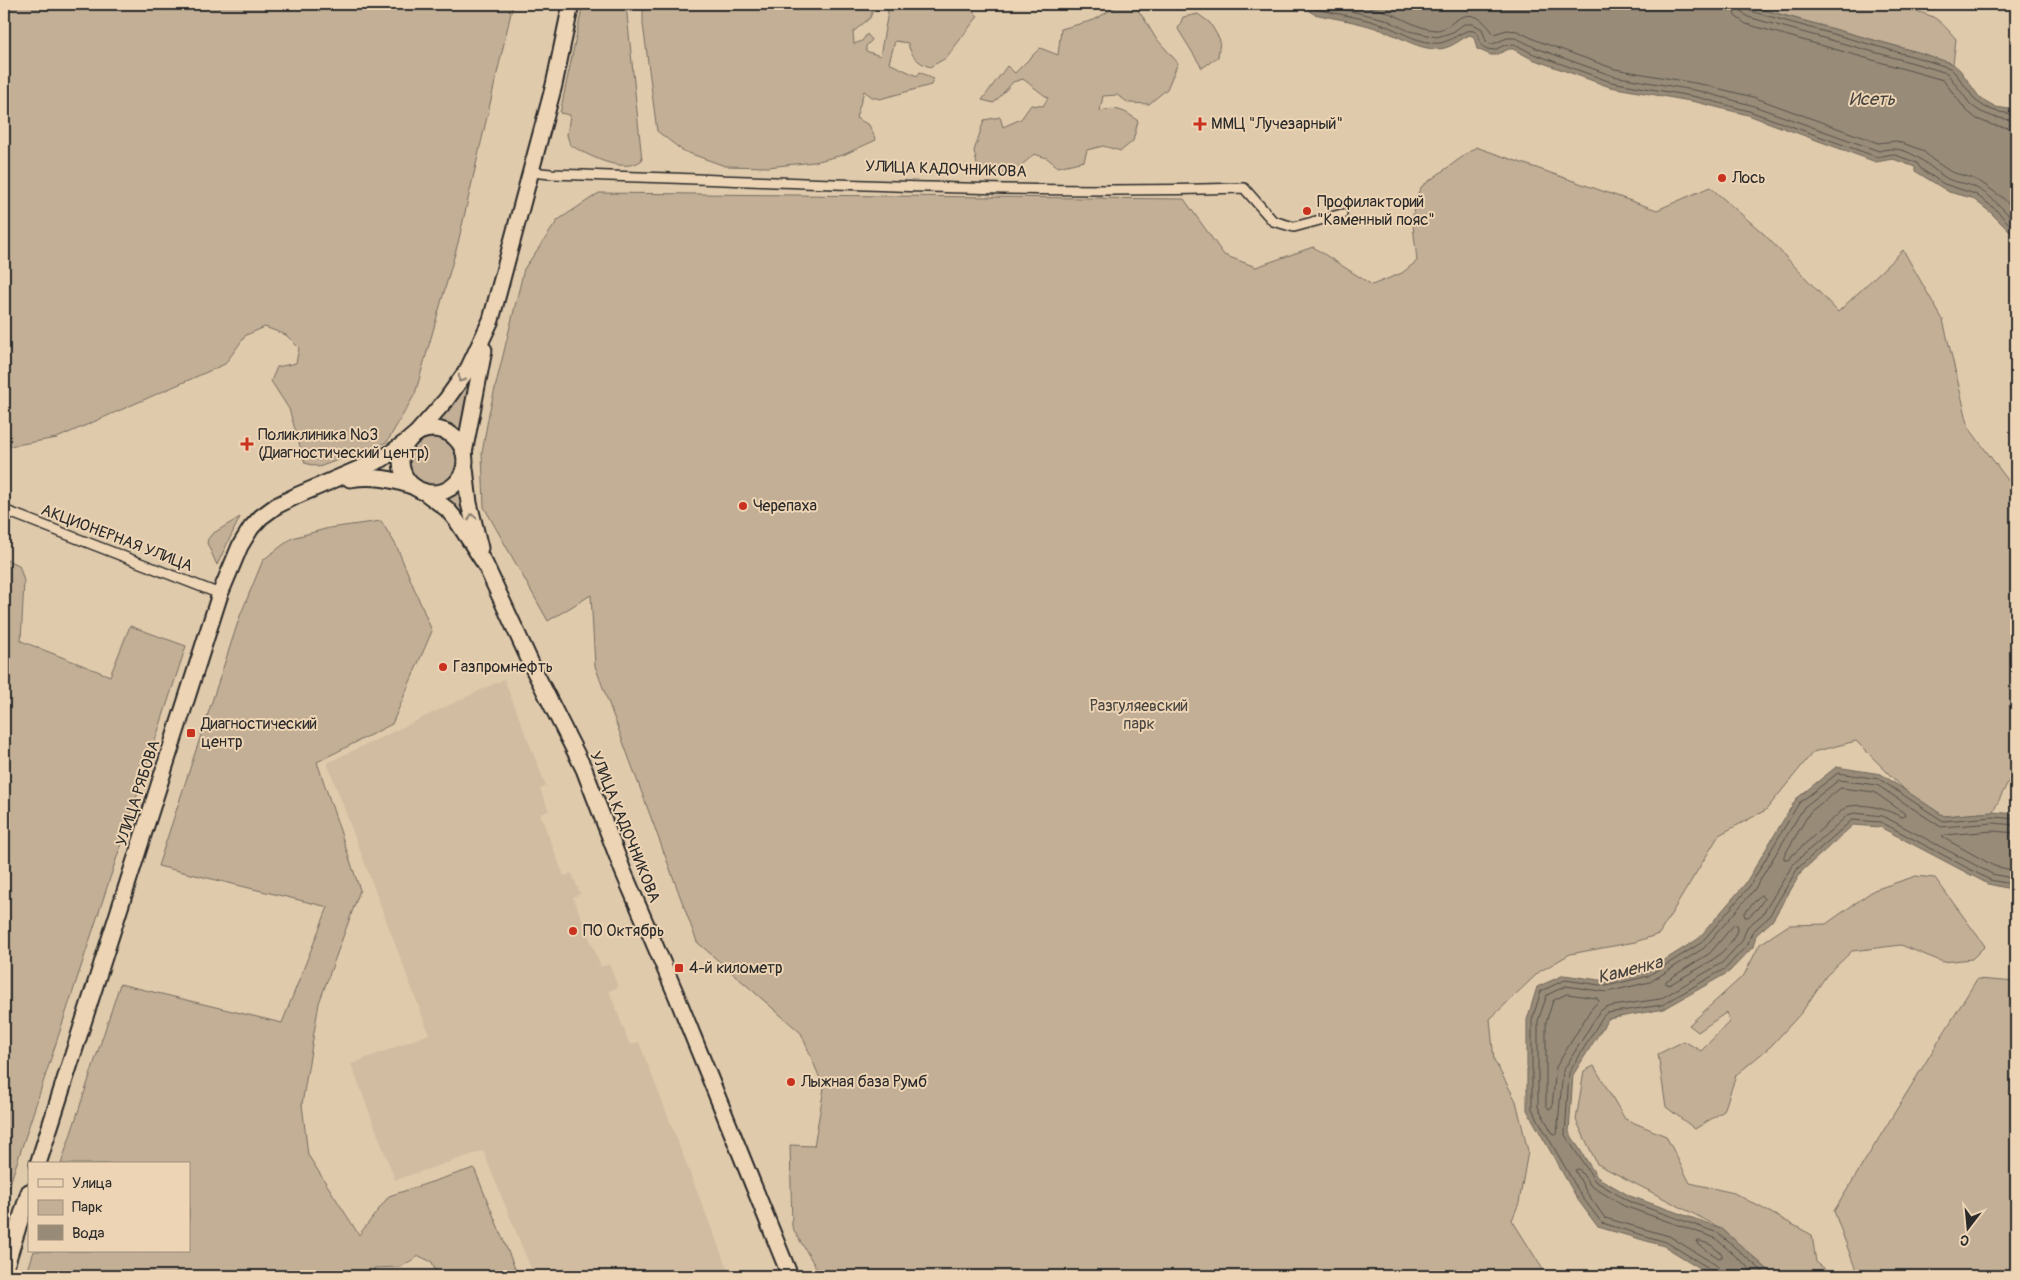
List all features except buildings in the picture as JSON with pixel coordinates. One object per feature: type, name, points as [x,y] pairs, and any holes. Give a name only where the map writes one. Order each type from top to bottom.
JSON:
[{"type":"main road","points":[[334,481],[375,476],[438,493],[445,491],[458,482],[465,460],[475,391],[491,320],[554,85],[571,4]]},
{"type":"main road","points":[[485,564],[447,509],[419,489],[405,476],[401,462],[402,454],[412,438],[446,400],[468,369],[491,320]]},
{"type":"main road","points":[[334,481],[391,454],[412,438],[429,429],[444,431],[457,439],[465,460],[474,526],[485,564]]},
{"type":"main road","name":"УЛИЦА РЯБОВА","points":[[39,1162],[220,594],[240,546],[258,521],[282,504],[334,481]]},
{"type":"main road","name":"УЛИЦА КАДОЧНИКОВА","points":[[485,564],[534,672],[584,769],[623,871],[675,992],[790,1276]]},
{"type":"main road","points":[[4,1272],[8,1243],[28,1194]]},
{"type":"street","name":"УЛИЦА КАДОЧНИКОВА","points":[[531,172],[1026,189],[1161,191],[1244,188],[1273,221],[1294,227],[1342,214]]},
{"type":"street","name":"АКЦИОНЕРНАЯ УЛИЦА","points":[[4,510],[220,594]]},
{"type":"shaded area","points":[[504,679],[546,786],[540,789],[549,811],[540,814],[564,876],[572,873],[580,894],[573,897],[601,967],[609,964],[618,987],[609,991],[630,1045],[639,1042],[730,1276],[534,1276],[483,1151],[395,1180],[351,1064],[429,1034],[327,763]]},
{"type":"green space","points":[[4,4],[513,4],[458,243],[415,394],[387,442],[319,467],[305,463],[289,409],[271,381],[277,367],[296,363],[299,348],[286,335],[265,327],[246,335],[225,364],[57,438],[4,447]]},
{"type":"green space","points":[[583,4],[626,4],[642,160],[634,164],[625,165],[606,162],[570,145],[567,135],[570,115],[560,113]]},
{"type":"green space","points":[[643,4],[868,4],[873,10],[870,18],[853,32],[854,44],[862,41],[867,34],[872,40],[866,46],[866,51],[880,56],[888,12],[884,4],[975,4],[973,11],[978,16],[946,58],[930,67],[915,58],[908,43],[895,41],[889,63],[917,76],[920,72],[933,79],[931,85],[880,99],[872,97],[864,91],[856,118],[869,125],[876,140],[843,155],[814,162],[768,167],[725,166],[683,151],[657,131],[643,24]]},
{"type":"green space","points":[[1133,4],[1155,37],[1178,63],[1167,89],[1149,104],[1129,103],[1117,95],[1103,96],[1100,111],[1120,110],[1138,121],[1133,141],[1121,151],[1103,146],[1087,150],[1084,161],[1058,167],[1047,158],[1034,154],[1021,165],[1009,171],[995,172],[978,169],[974,151],[984,120],[1000,117],[1003,127],[1021,119],[1031,105],[1043,106],[1048,98],[1023,79],[1013,82],[994,103],[982,100],[1007,66],[1015,73],[1040,48],[1058,55],[1061,29],[1094,20],[1119,5]]},
{"type":"green space","points":[[1743,4],[1899,4],[1933,17],[1948,30],[1956,39],[1953,64],[1921,53]]},
{"type":"green space","points":[[1198,14],[1210,23],[1220,40],[1218,57],[1202,68],[1178,29],[1183,17]]},
{"type":"green space","name":"Разгуляевский парк","points":[[1476,147],[1657,210],[1710,187],[1764,234],[1838,312],[1903,250],[1943,320],[1969,428],[2016,491],[2016,766],[1993,812],[1944,816],[1908,793],[1856,741],[1813,752],[1766,810],[1719,835],[1659,934],[1635,942],[1570,954],[1539,972],[1490,1019],[1494,1060],[1516,1101],[1528,1151],[1519,1203],[1512,1220],[1547,1276],[821,1276],[792,1227],[790,1145],[814,1146],[824,1088],[801,1033],[697,942],[595,666],[591,595],[548,621],[484,507],[482,453],[489,413],[524,269],[558,220],[599,193],[1184,199],[1224,255],[1256,267],[1313,247],[1372,285],[1402,273],[1417,261],[1413,213],[1417,195],[1422,186]]},
{"type":"green space","points":[[470,379],[460,434],[451,426],[436,422]]},
{"type":"green space","points":[[429,436],[439,436],[452,443],[459,456],[459,466],[452,479],[439,486],[429,486],[420,482],[413,475],[409,466],[409,456],[413,447],[420,440]]},
{"type":"green space","points":[[460,491],[465,519],[459,511],[445,500]]},
{"type":"green space","points":[[240,517],[217,565],[207,543],[208,539],[212,534]]},
{"type":"green space","points":[[381,521],[396,545],[432,631],[392,724],[317,762],[360,890],[319,1003],[302,1104],[308,1155],[359,1235],[389,1196],[474,1168],[518,1276],[437,1276],[432,1262],[419,1256],[400,1267],[374,1268],[375,1276],[26,1276],[34,1252],[190,1252],[190,1162],[62,1162],[120,984],[282,1023],[328,907],[158,866],[240,616],[263,560],[292,538],[329,528]]},
{"type":"green space","points":[[4,559],[19,565],[24,581],[21,641],[110,676],[130,626],[186,646],[4,1202]]},
{"type":"green space","points":[[1916,876],[1935,878],[1985,946],[1972,959],[1943,962],[1901,945],[1852,951],[1826,976],[1802,1012],[1771,1046],[1736,1075],[1724,1111],[1695,1129],[1666,1107],[1658,1054],[1684,1041],[1701,1051],[1729,1022],[1727,1012],[1698,1032],[1689,1025],[1744,975],[1760,944],[1789,925],[1826,924],[1874,890]]},
{"type":"green space","points":[[1977,979],[2016,982],[2016,1276],[1858,1276],[1834,1211]]},
{"type":"green space","points":[[1594,1066],[1625,1119],[1666,1136],[1690,1183],[1734,1193],[1812,1235],[1816,1262],[1834,1276],[1775,1276],[1721,1228],[1597,1164],[1576,1120],[1584,1071]]},
{"type":"water","name":"Исеть","points":[[1304,4],[1743,4],[1921,53],[1953,64],[1960,70],[1980,98],[1996,107],[2016,110],[2016,238],[1990,212],[1972,198],[1949,192],[1915,171],[1915,167],[1893,159],[1876,162],[1748,115],[1696,102],[1610,87],[1532,59],[1513,49],[1491,55],[1477,49],[1474,37],[1470,35],[1448,47],[1431,49],[1416,45],[1373,27],[1314,14]]},
{"type":"water","points":[[1836,767],[1881,774],[1944,816],[1993,812],[2016,814],[2016,890],[1988,884],[1880,827],[1853,825],[1802,871],[1772,921],[1756,935],[1753,947],[1729,972],[1664,1009],[1608,1019],[1573,1075],[1569,1132],[1597,1177],[1630,1196],[1721,1228],[1775,1276],[1713,1276],[1664,1246],[1598,1227],[1578,1200],[1527,1110],[1527,1020],[1537,987],[1564,975],[1606,981],[1647,971],[1698,939],[1745,884],[1796,799]]},
{"type":"place","name":"ММЦ \"Лучезарный\"","points":[[1200,124]]},
{"type":"place","name":"Лось","points":[[1722,178]]},
{"type":"place","name":"Профилакторий \"Каменный пояс\"","points":[[1307,211]]},
{"type":"place","name":"Поликлиника №3 (Диагностический центр)","points":[[247,444]]},
{"type":"place","name":"Черепаха","points":[[743,506]]},
{"type":"place","name":"Газпромнефть","points":[[443,667]]},
{"type":"place","name":"Диагностический центр","points":[[191,733]]},
{"type":"place","name":"ПО Октябрь","points":[[573,931]]},
{"type":"place","name":"4-й километр","points":[[679,968]]},
{"type":"place","name":"Лыжная база Румб","points":[[791,1082]]},
{"type":"water label","name":"Каменка","points":[[1630,970]]}]
